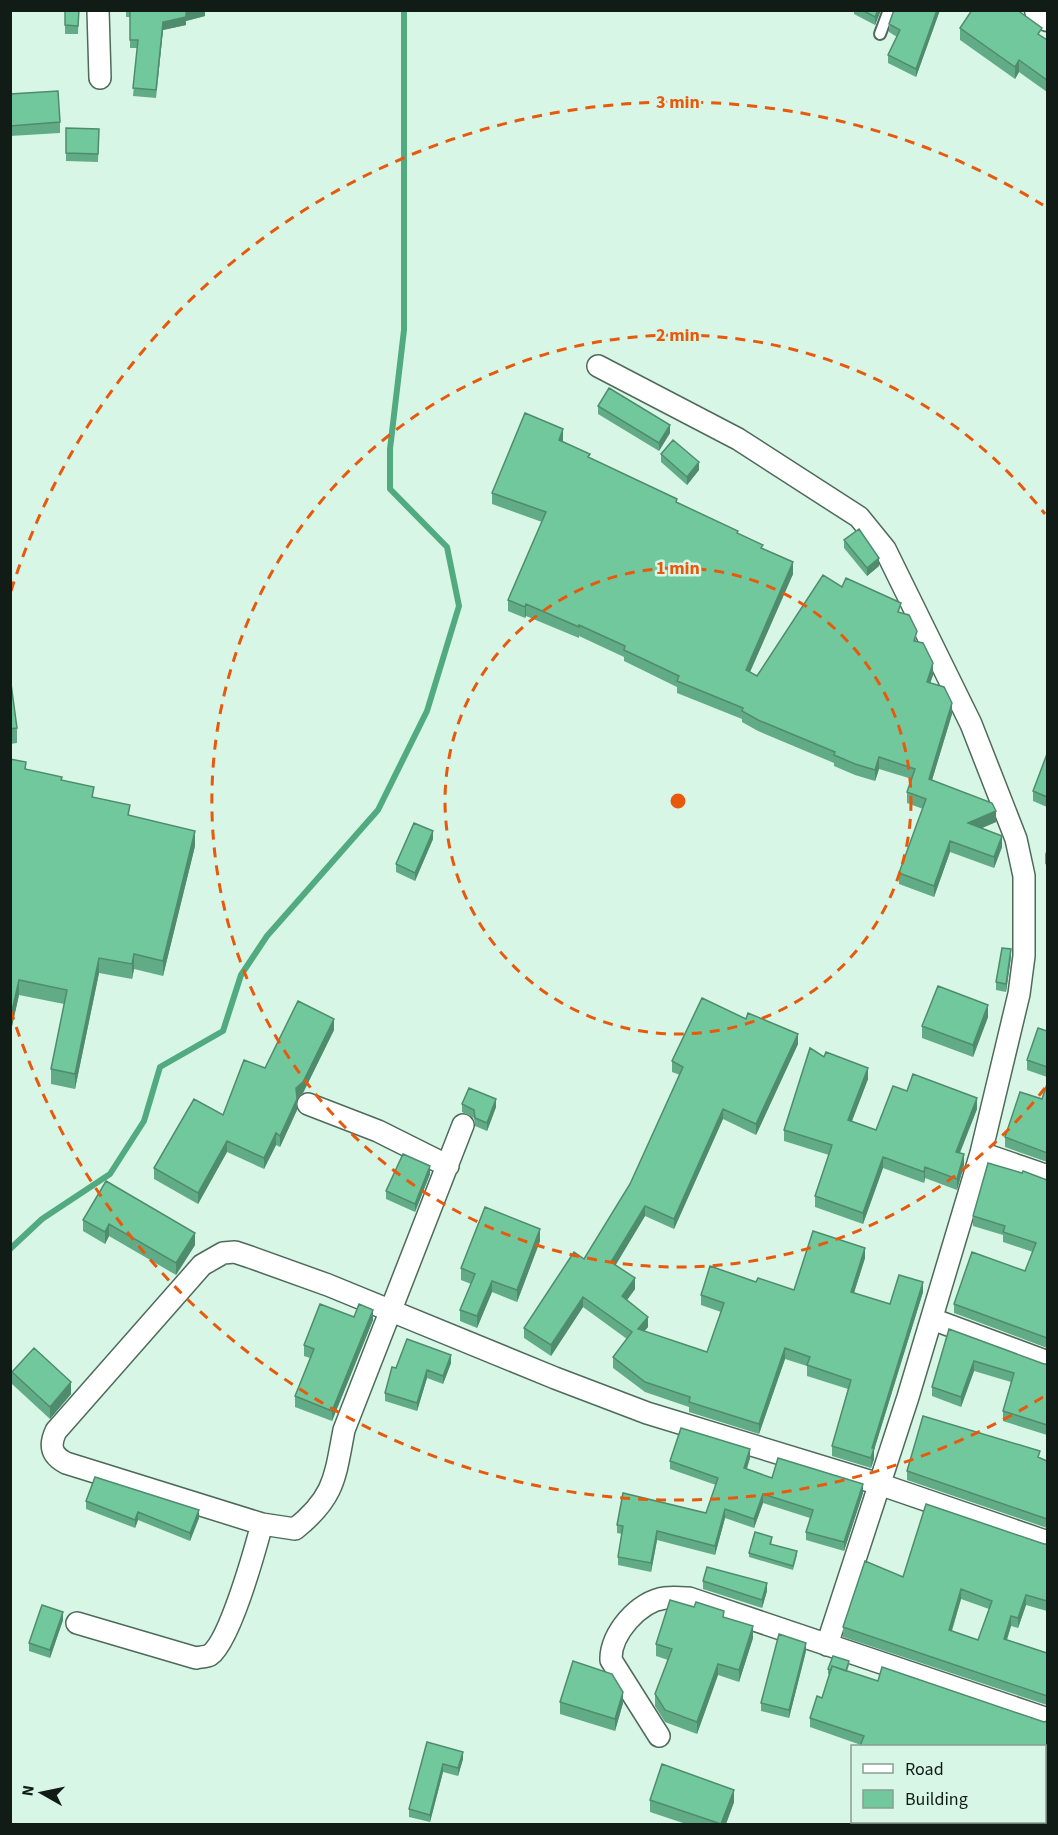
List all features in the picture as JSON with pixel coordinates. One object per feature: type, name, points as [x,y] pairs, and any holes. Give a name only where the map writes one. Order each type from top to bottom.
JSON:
[{"type":"street","points":[[98,10],[100,78]]},
{"type":"street","points":[[1040,10],[1047,16]]},
{"type":"street","points":[[598,366],[738,439],[859,517],[885,549],[970,724],[1016,839],[1024,876],[1024,956],[1020,984],[981,1153],[932,1319],[827,1645]]},
{"type":"street","points":[[308,1104],[378,1131],[448,1166]]},
{"type":"street","points":[[463,1125],[448,1166],[390,1311],[344,1430],[335,1478],[317,1512],[296,1529],[262,1524],[56,1457],[51,1441],[56,1431],[202,1265],[217,1255],[235,1252],[328,1285],[390,1311],[647,1413],[879,1484],[1047,1542]]},
{"type":"street","points":[[981,1153],[1047,1176]]},
{"type":"street","points":[[932,1319],[1047,1362]]},
{"type":"street","points":[[77,1623],[196,1658],[209,1655],[219,1642],[237,1606],[262,1524]]},
{"type":"street","points":[[659,1736],[611,1660],[610,1650],[617,1632],[639,1611],[663,1598],[689,1598],[1047,1719]]},
{"type":"lane","points":[[880,34],[889,10]]},
{"type":"building","points":[[65,10],[79,10],[78,26],[65,25]]},
{"type":"building","points":[[130,10],[194,10],[186,13],[186,17],[163,22],[156,90],[133,88],[138,40],[130,40]]},
{"type":"building","points":[[862,10],[878,10],[875,17]]},
{"type":"building","points":[[894,10],[937,10],[916,69],[888,55],[900,30],[889,24]]},
{"type":"building","points":[[972,10],[1017,10],[1042,28],[1038,34],[1047,40],[1047,80],[1019,60],[1015,67],[960,28]]},
{"type":"building","points":[[58,91],[60,122],[10,126],[10,94]]},
{"type":"building","points":[[66,128],[99,129],[98,154],[66,153]]},
{"type":"building","points":[[609,388],[670,425],[659,443],[598,406]]},
{"type":"building","points":[[525,413],[563,429],[559,440],[590,454],[588,457],[677,499],[676,502],[738,531],[737,533],[763,545],[761,548],[793,562],[746,670],[757,676],[823,575],[842,587],[846,578],[901,603],[898,612],[909,615],[917,631],[914,641],[923,643],[933,663],[927,682],[944,687],[952,703],[929,779],[992,803],[996,811],[968,823],[1002,836],[994,857],[950,841],[934,886],[899,873],[926,799],[907,792],[915,769],[879,757],[875,770],[855,764],[834,755],[835,752],[758,720],[742,711],[743,708],[677,681],[679,676],[624,650],[625,646],[526,604],[525,607],[508,600],[546,512],[492,493]]},
{"type":"building","points":[[673,440],[699,462],[687,477],[661,454]]},
{"type":"building","points":[[859,529],[879,558],[867,568],[844,540]]},
{"type":"building","points":[[10,676],[17,728],[10,729]]},
{"type":"building","points":[[1047,754],[1047,797],[1033,791]]},
{"type":"building","points":[[10,759],[26,762],[25,769],[94,787],[92,797],[130,805],[128,815],[195,831],[163,961],[134,954],[132,964],[99,958],[75,1074],[51,1069],[67,990],[19,980],[10,1020]]},
{"type":"building","points":[[414,823],[433,831],[415,873],[396,864]]},
{"type":"building","points":[[1002,948],[1011,949],[1006,984],[996,982]]},
{"type":"building","points":[[938,986],[988,1005],[973,1045],[922,1026]]},
{"type":"building","points":[[702,998],[746,1019],[748,1013],[798,1034],[756,1124],[723,1109],[674,1219],[645,1206],[611,1262],[635,1278],[622,1296],[648,1317],[638,1329],[707,1352],[724,1303],[701,1295],[710,1266],[756,1282],[758,1278],[794,1290],[813,1231],[865,1248],[851,1292],[890,1304],[899,1275],[923,1282],[872,1448],[874,1448],[871,1458],[832,1446],[851,1380],[807,1365],[810,1357],[785,1348],[759,1424],[689,1402],[690,1397],[645,1382],[613,1357],[632,1332],[583,1297],[551,1345],[524,1328],[574,1252],[584,1259],[630,1184],[683,1067],[672,1061]]},
{"type":"building","points":[[298,1001],[334,1019],[303,1082],[296,1088],[297,1099],[280,1136],[276,1133],[264,1158],[227,1141],[198,1193],[154,1168],[194,1099],[223,1115],[244,1060],[265,1068]]},
{"type":"building","points":[[1038,1028],[1047,1031],[1047,1067],[1027,1060]]},
{"type":"building","points":[[810,1048],[824,1057],[826,1052],[868,1068],[848,1120],[876,1130],[893,1086],[907,1091],[913,1074],[977,1098],[956,1152],[964,1154],[957,1179],[925,1167],[924,1172],[883,1157],[863,1213],[815,1196],[832,1145],[784,1130]]},
{"type":"building","points":[[1047,1084],[1047,1153],[1005,1137],[1020,1092],[1042,1099]]},
{"type":"building","points":[[469,1088],[496,1099],[487,1123],[475,1118],[474,1110],[462,1104]]},
{"type":"building","points":[[403,1154],[430,1166],[415,1204],[386,1191]]},
{"type":"building","points":[[988,1163],[1022,1173],[1023,1171],[1047,1180],[1047,1338],[954,1304],[972,1252],[1025,1271],[1036,1243],[1003,1232],[1005,1226],[973,1216]]},
{"type":"building","points":[[106,1181],[195,1233],[176,1263],[109,1224],[105,1232],[83,1220]]},
{"type":"building","points":[[485,1207],[540,1229],[517,1290],[492,1281],[477,1316],[460,1310],[475,1274],[461,1268]]},
{"type":"building","points":[[320,1304],[354,1317],[359,1304],[373,1310],[332,1411],[295,1396],[314,1349],[304,1345]]},
{"type":"building","points":[[949,1329],[1047,1364],[1047,1425],[1003,1411],[1014,1373],[974,1361],[961,1397],[932,1387]]},
{"type":"building","points":[[407,1339],[451,1355],[443,1376],[427,1370],[417,1403],[385,1393],[392,1367],[396,1368]]},
{"type":"building","points":[[34,1348],[71,1382],[50,1407],[12,1372]]},
{"type":"building","points":[[923,1416],[1040,1451],[1038,1457],[1047,1461],[1047,1519],[907,1471]]},
{"type":"building","points":[[681,1428],[750,1449],[744,1468],[772,1478],[778,1458],[863,1484],[844,1542],[806,1532],[813,1510],[763,1494],[754,1519],[725,1509],[715,1546],[657,1531],[651,1563],[618,1557],[623,1526],[617,1525],[623,1493],[706,1513],[718,1478],[670,1461]]},
{"type":"building","points":[[95,1477],[199,1510],[190,1533],[138,1512],[135,1520],[86,1501]]},
{"type":"building","points":[[926,1504],[1047,1544],[1047,1601],[1026,1595],[1018,1618],[1011,1616],[1004,1639],[1047,1653],[1047,1696],[843,1627],[865,1561],[903,1577]],"holes":[[[961,1589],[992,1601],[978,1640],[949,1630]]]},
{"type":"building","points":[[755,1532],[772,1537],[770,1544],[797,1551],[793,1566],[749,1553]]},
{"type":"building","points":[[707,1567],[767,1583],[762,1600],[703,1581]]},
{"type":"building","points":[[670,1600],[694,1607],[696,1602],[724,1611],[723,1617],[753,1626],[739,1670],[718,1664],[697,1722],[665,1710],[655,1694],[672,1649],[656,1644]]},
{"type":"building","points":[[42,1605],[63,1612],[50,1650],[29,1643]]},
{"type":"building","points":[[779,1634],[806,1643],[789,1710],[761,1703]]},
{"type":"building","points":[[833,1656],[849,1661],[846,1671],[832,1666],[831,1670],[828,1669]]},
{"type":"building","points":[[573,1661],[612,1674],[623,1692],[615,1719],[560,1702]]},
{"type":"building","points":[[832,1666],[878,1681],[882,1667],[1044,1722],[1047,1721],[1046,1811],[1046,1745],[860,1745],[864,1736],[810,1718],[817,1696],[822,1698]]},
{"type":"building","points":[[427,1742],[463,1752],[458,1768],[443,1764],[430,1815],[409,1809]]},
{"type":"building","points":[[662,1764],[734,1790],[721,1824],[650,1800]]},
{"type":"building","points":[[944,1823],[1042,1823],[1042,1824]]},
{"type":"waterway","points":[[10,1249],[42,1219],[110,1174],[144,1121],[160,1067],[223,1031],[241,975],[267,936],[378,810],[427,711],[459,606],[447,547],[390,489],[390,449],[404,330],[404,10]]}]
